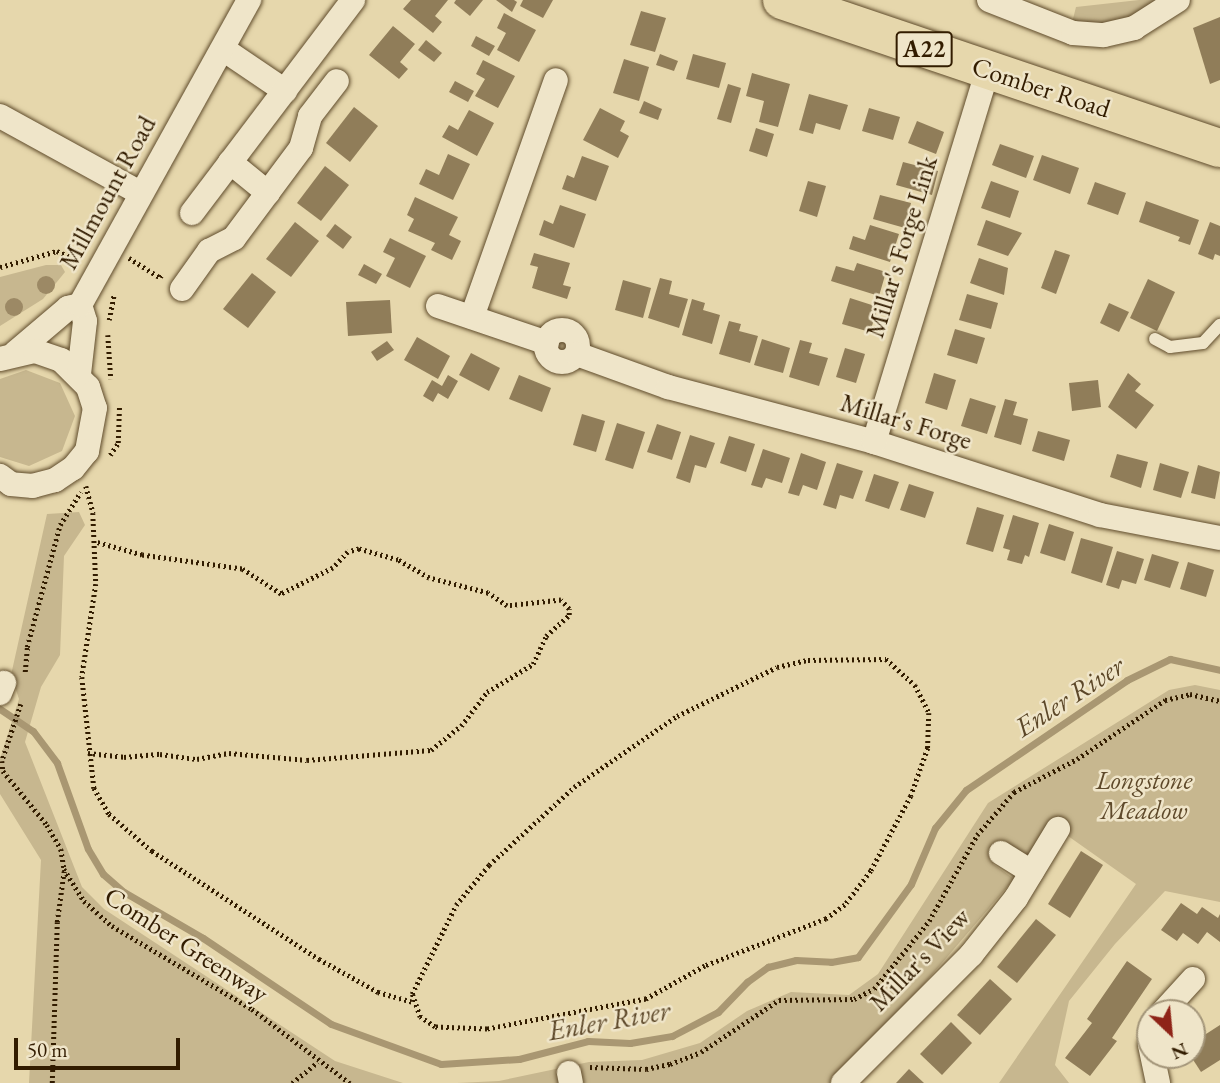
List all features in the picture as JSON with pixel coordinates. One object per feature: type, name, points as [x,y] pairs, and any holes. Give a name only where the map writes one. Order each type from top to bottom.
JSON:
[{"type":"highway","name":"Comber Road","points":[[782,0],[1220,148]]},
{"type":"street","name":"Millmount Road","points":[[79,374],[85,321],[80,305],[139,193],[250,0]]},
{"type":"street","points":[[191,213],[353,0]]},
{"type":"street","points":[[989,0],[1042,8],[1073,33],[1104,35],[1134,28],[1178,0]]},
{"type":"street","points":[[223,49],[285,91]]},
{"type":"street","name":"Millar's Forge Link","points":[[874,442],[988,70]]},
{"type":"street","points":[[472,317],[556,80]]},
{"type":"street","points":[[182,289],[209,251],[234,237],[268,193],[301,148],[310,117],[337,81]]},
{"type":"street","points":[[0,116],[139,193]]},
{"type":"street","points":[[230,162],[268,193]]},
{"type":"street","points":[[8,356],[68,308],[80,305]]},
{"type":"street","name":"Millar's Forge","points":[[438,306],[547,343],[553,333],[567,331],[577,340],[576,354],[668,387],[874,442],[1100,515],[1220,538]]},
{"type":"street","points":[[6,485],[55,480],[74,468],[87,451],[95,408],[79,374],[61,360],[35,351],[8,356]]},
{"type":"street","name":"Millar's View","points":[[843,1083],[971,955],[1032,872],[1058,829]]},
{"type":"street","points":[[1001,853],[1032,872]]},
{"type":"street","points":[[1175,999],[1193,979]]},
{"type":"lane","points":[[1155,339],[1170,347],[1203,343],[1220,325]]},
{"type":"path","points":[[0,267],[57,251],[78,261]]},
{"type":"path","points":[[120,267],[123,254],[160,277],[168,266]]},
{"type":"path","points":[[86,486],[95,542],[96,584],[82,677],[88,753],[94,788],[109,814],[152,851],[320,959],[378,992],[412,1002],[420,1017],[435,1027],[487,1029],[562,1017],[646,999],[705,965],[826,919],[845,905],[871,871],[911,796],[932,724],[915,685],[886,659],[808,660],[777,667],[677,716],[574,787],[489,865],[456,905],[418,975],[412,1002]]},
{"type":"path","points":[[88,753],[197,760],[229,753],[307,760],[431,750],[461,726],[487,692],[533,664],[546,636],[569,615],[569,609],[561,600],[507,606],[488,593],[429,579],[398,560],[359,550],[348,552],[333,568],[281,594],[242,569],[142,555],[95,542]]},
{"type":"path","name":"Comber Greenway","points":[[9,692],[1,770],[47,825],[61,849],[64,869],[84,901],[112,926],[252,1009],[318,1062],[351,1083]]},
{"type":"path","points":[[570,1078],[592,1066],[646,1069],[670,1064],[701,1052],[779,1000],[854,999],[874,989],[929,921],[977,835],[1014,792],[1077,759],[1165,700],[1190,694],[1220,701]]},
{"type":"path","points":[[52,1083],[57,922],[64,869]]},
{"type":"path","points":[[292,1083],[318,1062]]},
{"type":"green space","points":[[1163,0],[1116,23],[1072,23],[1076,7]]},
{"type":"green space","points":[[46,265],[61,265],[65,272],[43,299],[0,326],[0,277]]},
{"type":"green space","points":[[26,370],[60,383],[75,416],[62,451],[29,466],[0,457],[0,379]]},
{"type":"green space","points":[[79,512],[85,525],[64,556],[60,655],[41,687],[25,742],[82,887],[104,909],[335,1061],[403,1083],[29,1083],[41,860],[0,794],[0,759],[19,699],[11,675],[47,514]]},
{"type":"green space","name":"Longstone Meadow","points":[[1195,685],[1220,690],[1220,902],[1165,891],[1115,944],[1069,1001],[1055,1065],[1069,1083],[999,1083],[1136,884],[1051,824],[1028,855],[1001,853],[993,864],[1014,879],[839,1083],[457,1083],[499,1081],[589,1062],[642,1060],[700,1043],[747,1011],[791,992],[849,995],[878,974],[988,803],[1169,690]]},
{"type":"building","points":[[411,0],[448,0],[435,16],[442,22],[433,33],[403,9]]},
{"type":"building","points":[[456,0],[483,0],[470,16],[454,3]]},
{"type":"building","points":[[496,0],[514,0],[517,2],[512,12]]},
{"type":"building","points":[[523,0],[553,0],[543,18],[520,6]]},
{"type":"building","points":[[641,11],[666,18],[655,52],[630,45]]},
{"type":"building","points":[[504,13],[536,30],[519,62],[497,50],[506,33],[497,28]]},
{"type":"building","points":[[1220,17],[1220,80],[1210,84],[1193,28]]},
{"type":"building","points":[[393,26],[415,44],[400,62],[408,69],[399,79],[369,55]]},
{"type":"building","points":[[476,36],[495,46],[489,56],[471,46]]},
{"type":"building","points":[[426,40],[442,53],[434,62],[418,50]]},
{"type":"building","points":[[660,54],[678,61],[674,71],[656,65]]},
{"type":"building","points":[[693,54],[726,63],[719,88],[686,79]]},
{"type":"building","points":[[624,59],[649,67],[639,101],[613,93]]},
{"type":"building","points":[[483,60],[515,76],[498,108],[475,96],[485,79],[476,74]]},
{"type":"building","points":[[752,73],[790,84],[778,127],[759,122],[764,101],[746,96]]},
{"type":"building","points":[[455,81],[474,91],[468,102],[449,92]]},
{"type":"building","points":[[728,84],[741,88],[731,123],[717,119]]},
{"type":"building","points":[[809,94],[848,105],[840,130],[816,123],[813,134],[799,130]]},
{"type":"building","points":[[644,101],[662,109],[658,120],[639,113]]},
{"type":"building","points":[[354,107],[378,126],[350,162],[326,143]]},
{"type":"building","points":[[600,108],[625,121],[620,131],[629,136],[618,158],[583,140]]},
{"type":"building","points":[[869,108],[900,117],[893,140],[862,131]]},
{"type":"building","points":[[469,110],[494,123],[477,156],[442,137],[449,125],[458,130]]},
{"type":"building","points":[[917,121],[944,132],[936,154],[908,143]]},
{"type":"building","points":[[756,128],[774,134],[767,157],[749,151]]},
{"type":"building","points":[[1000,144],[1034,156],[1026,178],[992,165]]},
{"type":"building","points":[[448,154],[470,164],[453,200],[419,184],[426,169],[439,175]]},
{"type":"building","points":[[1042,155],[1079,168],[1070,194],[1033,180]]},
{"type":"building","points":[[582,156],[609,166],[596,201],[562,189],[567,175],[574,178]]},
{"type":"building","points":[[903,162],[938,171],[932,195],[896,185]]},
{"type":"building","points":[[325,166],[349,185],[321,221],[297,203]]},
{"type":"building","points":[[808,181],[826,186],[817,217],[799,211]]},
{"type":"building","points":[[991,181],[1019,191],[1010,218],[981,208]]},
{"type":"building","points":[[1095,182],[1126,193],[1118,215],[1087,204]]},
{"type":"building","points":[[880,195],[911,203],[905,228],[873,219]]},
{"type":"building","points":[[415,197],[458,217],[449,235],[461,241],[452,260],[431,250],[435,243],[408,231],[414,219],[407,215]]},
{"type":"building","points":[[1146,201],[1199,220],[1190,245],[1178,241],[1180,237],[1139,222]]},
{"type":"building","points":[[560,205],[586,214],[574,248],[539,235],[544,220],[553,224]]},
{"type":"building","points":[[986,220],[1022,233],[1008,256],[977,245]]},
{"type":"building","points":[[295,222],[319,241],[291,277],[266,259]]},
{"type":"building","points":[[1210,222],[1220,226],[1220,256],[1215,254],[1213,260],[1198,254]]},
{"type":"building","points":[[335,224],[352,237],[343,249],[326,236]]},
{"type":"building","points":[[870,225],[899,234],[890,262],[849,249],[853,236],[865,240]]},
{"type":"building","points":[[390,238],[426,256],[410,288],[386,276],[395,258],[383,252]]},
{"type":"building","points":[[1055,250],[1070,255],[1056,294],[1041,288]]},
{"type":"building","points":[[534,253],[570,263],[563,285],[571,287],[567,299],[532,288],[538,267],[530,265]]},
{"type":"building","points":[[979,258],[1008,268],[1004,295],[970,283]]},
{"type":"building","points":[[857,263],[886,272],[879,296],[831,281],[836,266],[854,271]]},
{"type":"building","points":[[364,264],[382,274],[376,284],[358,275]]},
{"type":"building","points":[[252,273],[276,292],[248,328],[223,309]]},
{"type":"building","points":[[660,278],[672,281],[669,294],[688,299],[679,328],[648,318]]},
{"type":"building","points":[[1148,279],[1175,292],[1157,331],[1130,318]]},
{"type":"building","points":[[623,280],[651,288],[643,318],[615,310]]},
{"type":"building","points":[[967,294],[998,303],[991,329],[959,320]]},
{"type":"building","points":[[850,298],[878,307],[870,332],[842,324]]},
{"type":"building","points":[[692,299],[705,303],[703,310],[720,315],[712,344],[682,335]]},
{"type":"building","points":[[390,300],[392,333],[348,336],[346,302]]},
{"type":"building","points":[[1109,303],[1129,312],[1119,332],[1100,323]]},
{"type":"building","points":[[729,321],[741,324],[739,331],[758,336],[750,363],[719,354]]},
{"type":"building","points":[[955,329],[985,338],[977,364],[947,355]]},
{"type":"building","points":[[417,337],[450,356],[438,379],[404,360]]},
{"type":"building","points":[[762,339],[790,348],[783,373],[754,365]]},
{"type":"building","points":[[800,340],[812,343],[809,353],[828,358],[819,386],[789,377]]},
{"type":"building","points":[[387,341],[394,350],[377,361],[371,352]]},
{"type":"building","points":[[845,348],[865,354],[856,383],[836,377]]},
{"type":"building","points":[[471,353],[500,368],[489,391],[459,375]]},
{"type":"building","points":[[934,373],[956,380],[947,410],[925,403]]},
{"type":"building","points":[[1128,373],[1141,384],[1135,391],[1154,405],[1136,429],[1108,407]]},
{"type":"building","points":[[448,375],[458,381],[448,399],[438,393],[433,402],[423,396],[432,380],[442,386]]},
{"type":"building","points":[[519,375],[551,388],[542,412],[509,399]]},
{"type":"building","points":[[1098,380],[1101,407],[1072,411],[1069,383]]},
{"type":"building","points":[[970,398],[996,406],[987,434],[961,426]]},
{"type":"building","points":[[1005,399],[1017,402],[1013,415],[1028,419],[1021,445],[994,437]]},
{"type":"building","points":[[582,414],[605,421],[596,452],[573,445]]},
{"type":"building","points":[[617,423],[645,432],[633,469],[605,460]]},
{"type":"building","points":[[657,424],[681,432],[672,460],[647,452]]},
{"type":"building","points":[[1038,431],[1070,440],[1064,461],[1032,451]]},
{"type":"building","points":[[690,435],[715,443],[706,468],[695,465],[690,483],[676,478]]},
{"type":"building","points":[[729,436],[755,444],[746,472],[720,463]]},
{"type":"building","points":[[763,449],[790,458],[782,483],[766,478],[762,488],[751,485]]},
{"type":"building","points":[[801,453],[826,462],[817,490],[803,485],[799,496],[788,493]]},
{"type":"building","points":[[1117,454],[1148,462],[1141,488],[1110,477]]},
{"type":"building","points":[[837,463],[863,471],[853,499],[840,495],[836,509],[823,505]]},
{"type":"building","points":[[1160,463],[1189,472],[1181,498],[1153,490]]},
{"type":"building","points":[[1198,465],[1220,472],[1215,499],[1191,493]]},
{"type":"building","points":[[874,474],[899,482],[889,509],[865,501]]},
{"type":"building","points":[[909,484],[934,492],[925,518],[900,510]]},
{"type":"building","points":[[977,507],[1004,515],[993,552],[966,544]]},
{"type":"building","points":[[1013,515],[1039,523],[1029,557],[1025,555],[1022,564],[1007,560],[1010,550],[1003,548]]},
{"type":"building","points":[[1049,524],[1074,532],[1065,561],[1040,553]]},
{"type":"building","points":[[1081,538],[1113,547],[1102,583],[1071,573]]},
{"type":"building","points":[[1117,551],[1144,559],[1136,584],[1122,580],[1119,589],[1106,585]]},
{"type":"building","points":[[1152,554],[1179,562],[1170,588],[1144,580]]},
{"type":"building","points":[[1188,562],[1214,570],[1206,597],[1180,589]]},
{"type":"building","points":[[1081,851],[1103,865],[1070,918],[1048,904]]},
{"type":"building","points":[[1181,903],[1197,914],[1202,907],[1218,918],[1220,914],[1220,942],[1207,932],[1198,944],[1183,933],[1177,941],[1161,930]]},
{"type":"building","points":[[1036,919],[1056,935],[1017,983],[997,967]]},
{"type":"building","points":[[1127,961],[1152,979],[1112,1038],[1117,1041],[1090,1076],[1065,1058],[1092,1023],[1087,1019]]},
{"type":"building","points":[[990,979],[1012,999],[980,1035],[957,1015]]},
{"type":"building","points":[[951,1022],[972,1043],[942,1075],[920,1054]]},
{"type":"building","points":[[1220,1025],[1220,1060],[1206,1069],[1206,1034]]},
{"type":"building","points":[[909,1069],[924,1083],[896,1083]]},
{"type":"waterway","name":"Enler River","points":[[0,709],[33,731],[57,763],[88,849],[103,874],[124,892],[203,938],[331,1024],[441,1064],[519,1059],[588,1041],[630,1043],[672,1036],[718,1012],[747,982],[768,967],[796,960],[831,962],[858,957],[911,884],[935,828],[966,790],[1127,680],[1170,659],[1220,670]]}]
